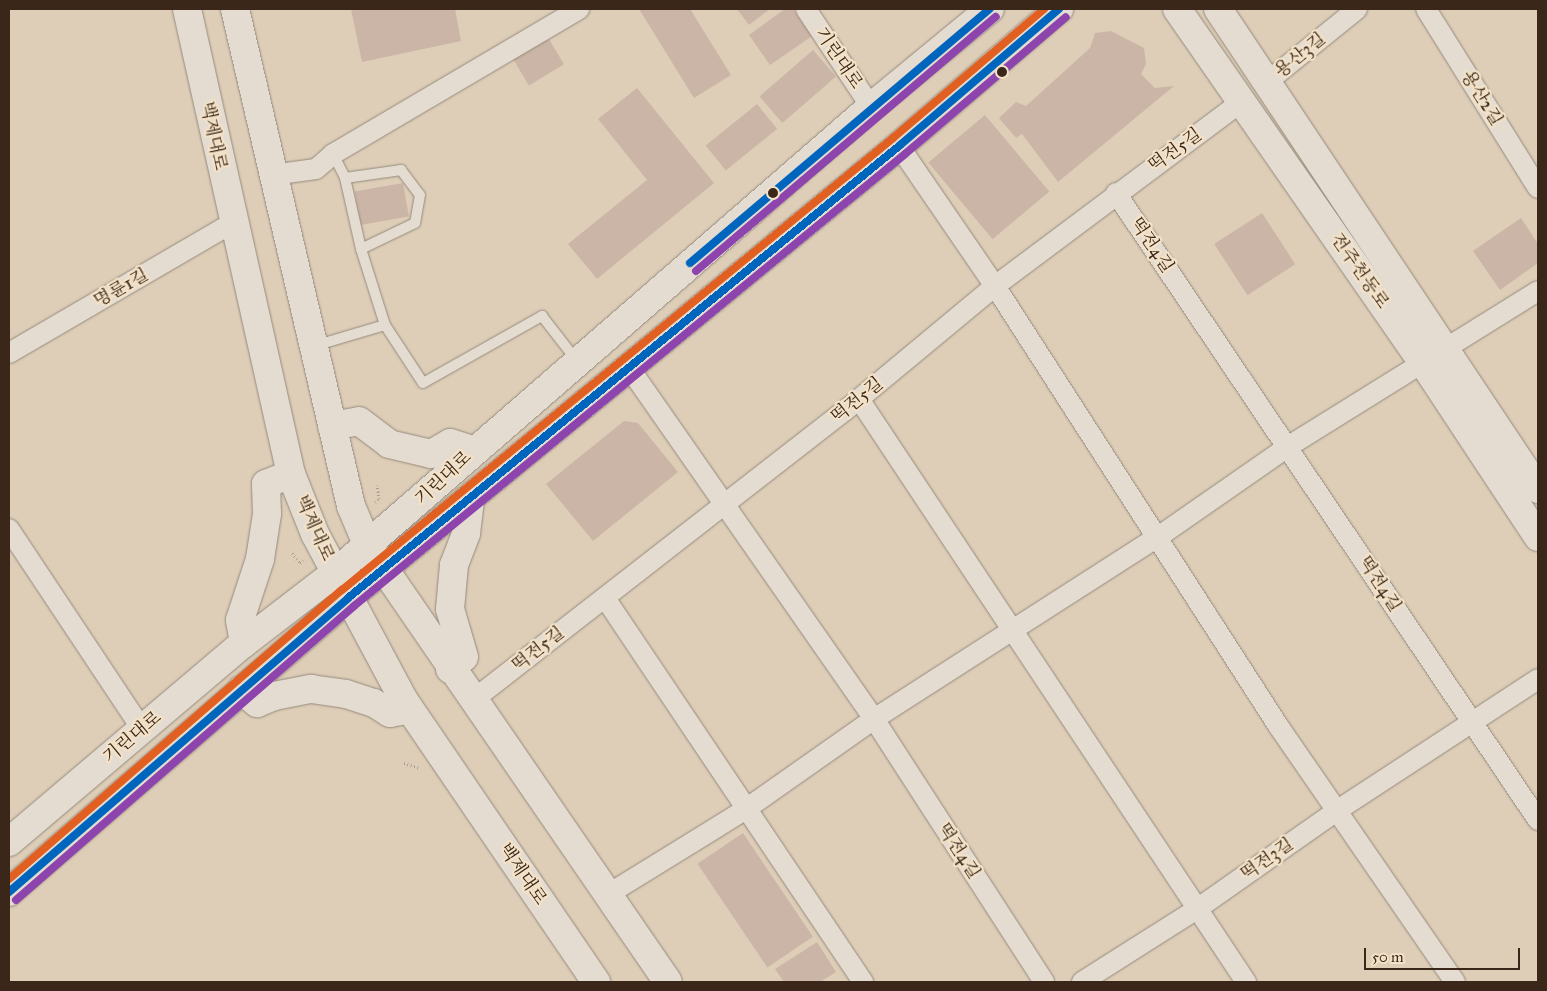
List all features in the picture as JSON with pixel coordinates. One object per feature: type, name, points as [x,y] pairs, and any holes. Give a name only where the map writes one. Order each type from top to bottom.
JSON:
[{"type":"street","name":"백제대로","points":[[187,9],[232,223],[291,474],[335,574],[410,708],[596,982]]},
{"type":"street","points":[[235,9],[272,175],[351,506],[366,544],[668,982]]},
{"type":"street","points":[[272,175],[316,168],[333,154],[579,9]]},
{"type":"street","name":"기린대로","points":[[806,9],[872,107]]},
{"type":"street","name":"기린대로","points":[[9,842],[244,643],[335,574],[366,544],[473,450],[872,107],[990,9]]},
{"type":"street","name":"기린대로","points":[[9,892],[348,598],[630,369],[899,146],[1059,9]]},
{"type":"street","name":"전주천동로","points":[[1177,9],[1242,101],[1433,354],[1538,488]]},
{"type":"street","name":"전주천동로","points":[[1218,9],[1267,82],[1433,354],[1538,537]]},
{"type":"street","name":"용산3길","points":[[1267,82],[1357,9]]},
{"type":"street","name":"용산2길","points":[[1426,9],[1538,188]]},
{"type":"street","name":"떡전5길","points":[[473,700],[859,399],[995,286],[1116,193],[1242,101]]},
{"type":"street","points":[[899,146],[995,286],[1279,727],[1455,982]]},
{"type":"street","name":"떡전4길","points":[[1116,193],[1289,446],[1472,722]]},
{"type":"street","name":"명륜1길","points":[[9,353],[232,223]]},
{"type":"street","points":[[607,895],[746,809],[874,719],[1013,628],[1158,537],[1289,446],[1433,354],[1538,291]]},
{"type":"street","name":"떡전4길","points":[[630,369],[726,504],[874,719],[1044,982]]},
{"type":"street","points":[[859,399],[1116,783],[1246,982]]},
{"type":"street","points":[[332,426],[359,421],[389,444],[430,454],[450,443],[473,450]]},
{"type":"street","points":[[244,643],[240,620],[260,559],[267,514],[266,484],[291,474]]},
{"type":"street","points":[[450,668],[464,656],[450,610],[454,565],[466,533],[470,498]]},
{"type":"street","points":[[9,529],[142,729]]},
{"type":"street","points":[[605,598],[863,982]]},
{"type":"street","name":"떡전3길","points":[[1082,982],[1197,909],[1338,810],[1538,679]]},
{"type":"street","points":[[241,690],[257,703],[274,696],[312,689],[346,694],[374,703],[390,713],[410,708]]},
{"type":"street","points":[[1472,722],[1538,820]]},
{"type":"lane","points":[[333,154],[345,178],[361,249],[385,325],[423,383],[542,316],[577,361]]},
{"type":"lane","points":[[345,178],[401,170],[420,195],[416,223],[361,249]]},
{"type":"lane","points":[[313,346],[385,325]]},
{"type":"building","points":[[351,9],[455,9],[461,41],[362,62]]},
{"type":"building","points":[[639,9],[690,9],[731,75],[694,98]]},
{"type":"building","points":[[737,9],[770,9],[749,25]]},
{"type":"building","points":[[785,9],[793,9],[812,36],[770,65],[749,35]]},
{"type":"building","points":[[1111,31],[1144,48],[1146,64],[1141,74],[1155,88],[1174,86],[1058,182],[1022,134],[1016,138],[999,118],[1016,102],[1026,106],[1090,48],[1095,33]]},
{"type":"building","points":[[547,36],[564,64],[529,85],[512,57]]},
{"type":"building","points":[[813,50],[836,76],[782,123],[759,97]]},
{"type":"building","points":[[637,88],[714,183],[597,279],[568,244],[647,180],[598,119]]},
{"type":"building","points":[[757,104],[777,129],[726,170],[706,146]]},
{"type":"building","points":[[985,115],[1049,192],[993,239],[928,163]]},
{"type":"building","points":[[403,183],[409,216],[361,225],[355,192]]},
{"type":"building","points":[[1262,213],[1295,264],[1247,295],[1214,244]]},
{"type":"building","points":[[1521,218],[1538,244],[1538,263],[1500,290],[1473,251]]},
{"type":"building","points":[[624,421],[638,423],[678,472],[593,541],[546,484]]},
{"type":"building","points":[[743,833],[813,937],[767,967],[697,864]]},
{"type":"building","points":[[817,942],[836,972],[820,982],[784,982],[775,969]]},
{"type":"transit line","points":[[690,263],[990,9]]},
{"type":"transit line","points":[[9,879],[342,590],[893,138],[1044,9]]},
{"type":"transit line","points":[[9,892],[348,598],[899,146],[1059,9]]},
{"type":"transit line","points":[[696,271],[996,17]]},
{"type":"transit line","points":[[16,900],[354,606],[905,154],[1066,17]]}]
